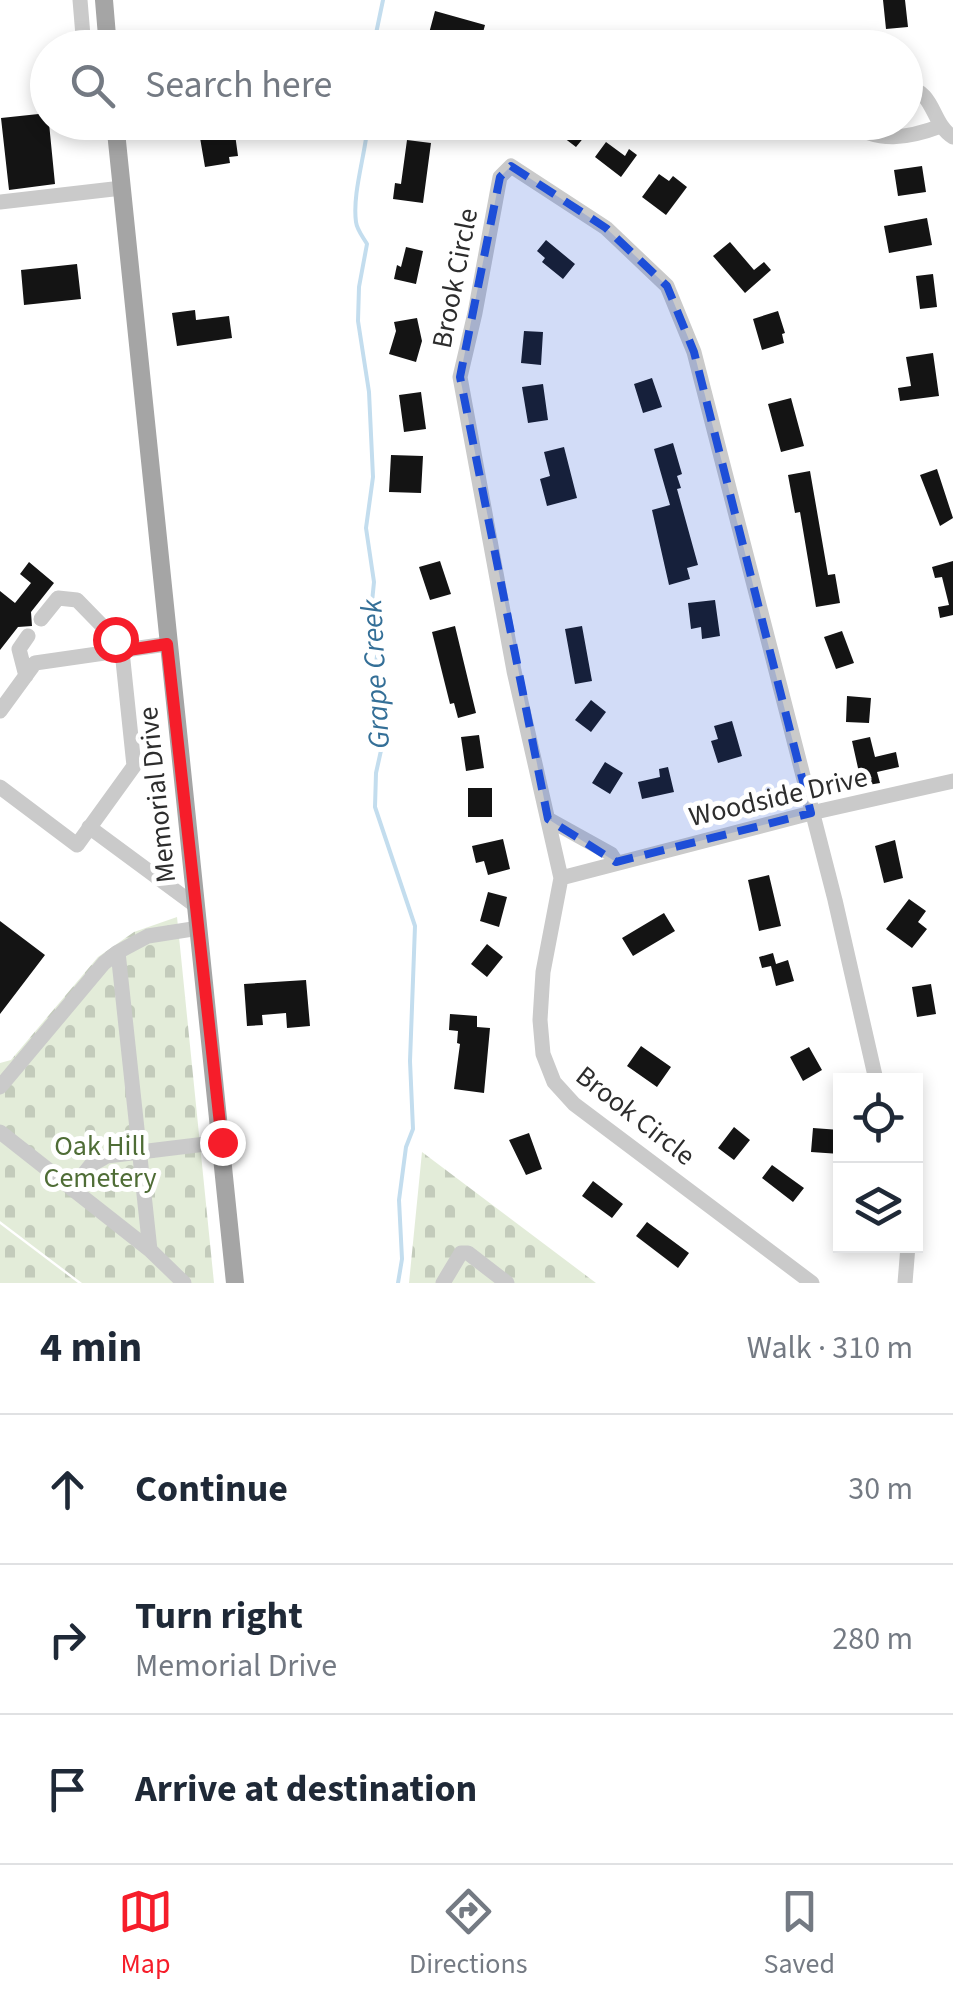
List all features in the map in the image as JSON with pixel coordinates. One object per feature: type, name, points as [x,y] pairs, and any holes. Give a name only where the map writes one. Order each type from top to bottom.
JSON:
[{"type":"main road","points":[[104,0],[106,30]]},
{"type":"main road","name":"Memorial Drive","points":[[118,140],[235,1283]]},
{"type":"street","points":[[80,0],[82,30]]},
{"type":"street","points":[[923,94],[947,132]]},
{"type":"street","name":"Brook Circle","points":[[812,1283],[574,1104],[554,1082],[543,1054],[543,972],[561,878],[514,671],[460,377],[476,313],[500,176],[511,166],[606,228],[667,286],[694,352],[835,900],[874,1073]]},
{"type":"street","points":[[0,202],[122,188]]},
{"type":"street","points":[[0,787],[76,845],[134,766],[122,651],[115,639],[77,600],[58,598],[41,619]]},
{"type":"street","points":[[26,676],[18,649],[28,636]]},
{"type":"street","points":[[0,711],[35,664],[167,644]]},
{"type":"street","name":"Woodside Drive","points":[[561,878],[811,812],[953,781]]},
{"type":"street","points":[[548,819],[611,854],[616,862]]},
{"type":"street","points":[[89,828],[196,906]]},
{"type":"street","points":[[0,1087],[91,978],[118,952],[148,936],[199,928]]},
{"type":"street","points":[[118,952],[150,1250]]},
{"type":"street","points":[[91,978],[111,984],[122,993]]},
{"type":"street","points":[[0,1132],[150,1250],[184,1283]]},
{"type":"street","points":[[72,1190],[92,1164],[107,1156],[222,1142]]},
{"type":"street","points":[[443,1283],[461,1254],[468,1253],[507,1283]]},
{"type":"street","points":[[905,1283],[907,1253]]},
{"type":"highlighted area","points":[[511,166],[606,228],[667,286],[694,352],[811,813],[616,862],[548,819],[460,377],[500,177]]},
{"type":"green space","name":"Oak Hill Cemetery","points":[[177,917],[214,1283],[82,1283],[0,1221],[0,1063],[11,1060],[98,957],[134,932]]},
{"type":"green space","points":[[422,1152],[596,1283],[409,1283]]},
{"type":"green space","points":[[0,1224],[78,1283],[0,1283]]},
{"type":"building","points":[[883,0],[905,0],[908,27],[886,29]]},
{"type":"building","points":[[435,11],[485,25],[484,30],[430,30]]},
{"type":"building","points":[[30,115],[30,140],[51,140],[55,184],[9,190],[1,118]]},
{"type":"building","points":[[200,140],[236,140],[238,156],[229,157],[230,163],[205,167]]},
{"type":"building","points":[[407,140],[431,143],[423,203],[393,199],[395,183],[401,184]]},
{"type":"building","points":[[606,142],[625,156],[629,149],[637,155],[621,177],[595,157]]},
{"type":"building","points":[[922,166],[926,192],[898,196],[894,170]]},
{"type":"building","points":[[659,174],[669,181],[673,176],[687,187],[666,215],[642,197]]},
{"type":"building","points":[[927,218],[932,245],[889,253],[884,226]]},
{"type":"building","points":[[546,240],[575,264],[563,279],[542,262],[545,258],[537,251]]},
{"type":"building","points":[[730,242],[754,270],[764,262],[771,270],[745,293],[713,256]]},
{"type":"building","points":[[406,247],[423,251],[416,284],[394,279]]},
{"type":"building","points":[[77,264],[81,299],[24,305],[21,270]]},
{"type":"building","points":[[933,274],[937,307],[920,309],[916,276]]},
{"type":"building","points":[[195,310],[196,320],[229,316],[232,338],[177,346],[172,313]]},
{"type":"building","points":[[778,311],[784,343],[762,350],[753,319]]},
{"type":"building","points":[[417,318],[422,341],[416,362],[389,354],[396,331],[394,322]]},
{"type":"building","points":[[524,331],[543,332],[541,365],[521,363]]},
{"type":"building","points":[[933,353],[939,396],[900,401],[898,388],[911,386],[906,357]]},
{"type":"building","points":[[652,378],[662,407],[643,413],[634,384]]},
{"type":"building","points":[[543,384],[548,420],[528,423],[522,387]]},
{"type":"building","points":[[421,392],[426,429],[404,432],[399,395]]},
{"type":"building","points":[[791,398],[804,446],[781,452],[768,404]]},
{"type":"building","points":[[673,443],[682,474],[677,476],[681,488],[677,489],[698,565],[687,568],[690,579],[669,585],[652,510],[670,505],[654,449]]},
{"type":"building","points":[[564,447],[577,498],[547,506],[540,479],[550,476],[544,452]]},
{"type":"building","points":[[391,455],[423,456],[421,493],[389,492]]},
{"type":"building","points":[[937,469],[953,518],[940,526],[920,475]]},
{"type":"building","points":[[810,471],[828,575],[835,574],[840,603],[816,607],[800,512],[795,513],[788,475]]},
{"type":"building","points":[[440,561],[451,594],[430,600],[419,567]]},
{"type":"building","points":[[953,561],[953,615],[940,618],[938,607],[949,605],[942,577],[935,578],[932,567]]},
{"type":"building","points":[[29,562],[54,583],[31,612],[32,626],[18,627],[0,650],[0,591],[15,603],[31,583],[20,574]]},
{"type":"building","points":[[715,600],[720,636],[702,639],[701,627],[691,629],[688,603]]},
{"type":"building","points":[[455,626],[476,713],[458,718],[454,703],[450,704],[432,632]]},
{"type":"building","points":[[582,626],[592,681],[575,684],[565,629]]},
{"type":"building","points":[[842,631],[854,663],[836,669],[824,637]]},
{"type":"building","points":[[847,696],[871,698],[869,723],[846,722]]},
{"type":"building","points":[[591,700],[606,712],[591,732],[575,720]]},
{"type":"building","points":[[732,721],[742,756],[718,763],[711,741],[718,739],[714,726]]},
{"type":"building","points":[[479,735],[484,768],[466,771],[461,737]]},
{"type":"building","points":[[870,737],[875,757],[896,752],[899,767],[877,772],[880,783],[862,786],[852,741]]},
{"type":"building","points":[[605,762],[623,773],[610,794],[592,783]]},
{"type":"building","points":[[668,767],[674,792],[642,799],[638,782],[660,777],[659,769]]},
{"type":"building","points":[[468,788],[492,788],[492,817],[468,817]]},
{"type":"building","points":[[503,839],[510,869],[488,875],[484,861],[476,863],[472,846]]},
{"type":"building","points":[[895,840],[903,878],[884,883],[875,846]]},
{"type":"building","points":[[769,875],[781,926],[759,931],[748,880]]},
{"type":"building","points":[[488,892],[507,897],[499,927],[480,921]]},
{"type":"building","points":[[909,899],[926,911],[918,922],[927,929],[912,948],[886,929]]},
{"type":"building","points":[[664,913],[675,931],[633,956],[622,938]]},
{"type":"building","points":[[0,921],[45,955],[0,1014]]},
{"type":"building","points":[[487,944],[503,957],[487,977],[471,964]]},
{"type":"building","points":[[773,953],[776,964],[788,960],[794,981],[776,986],[771,966],[762,968],[759,957]]},
{"type":"building","points":[[306,980],[310,1026],[287,1028],[286,1013],[262,1015],[263,1025],[247,1026],[244,984]]},
{"type":"building","points":[[931,984],[936,1014],[917,1017],[912,987]]},
{"type":"building","points":[[450,1014],[477,1016],[477,1027],[490,1028],[484,1093],[454,1089],[460,1044],[458,1031],[449,1030]]},
{"type":"building","points":[[641,1046],[671,1067],[657,1087],[627,1066]]},
{"type":"building","points":[[809,1047],[822,1070],[803,1081],[790,1057]]},
{"type":"building","points":[[734,1127],[750,1140],[734,1160],[718,1148]]},
{"type":"building","points":[[813,1128],[833,1129],[833,1154],[811,1152]]},
{"type":"building","points":[[529,1133],[542,1169],[526,1175],[509,1140]]},
{"type":"building","points":[[772,1165],[804,1188],[793,1202],[762,1178]]},
{"type":"building","points":[[593,1181],[623,1204],[612,1218],[582,1196]]},
{"type":"building","points":[[647,1222],[689,1253],[678,1268],[636,1236]]},
{"type":"waterway","name":"Grape Creek","points":[[377,30],[383,0]]},
{"type":"waterway","name":"Grape Creek","points":[[366,140],[355,211],[367,244],[358,321],[369,392],[373,477],[366,528],[379,639],[374,681],[382,746],[375,807],[415,926],[410,1061],[413,1129],[406,1147],[399,1200],[402,1259],[398,1283]]},
{"type":"route","points":[[115,639],[122,651],[167,644],[222,1142]]}]
